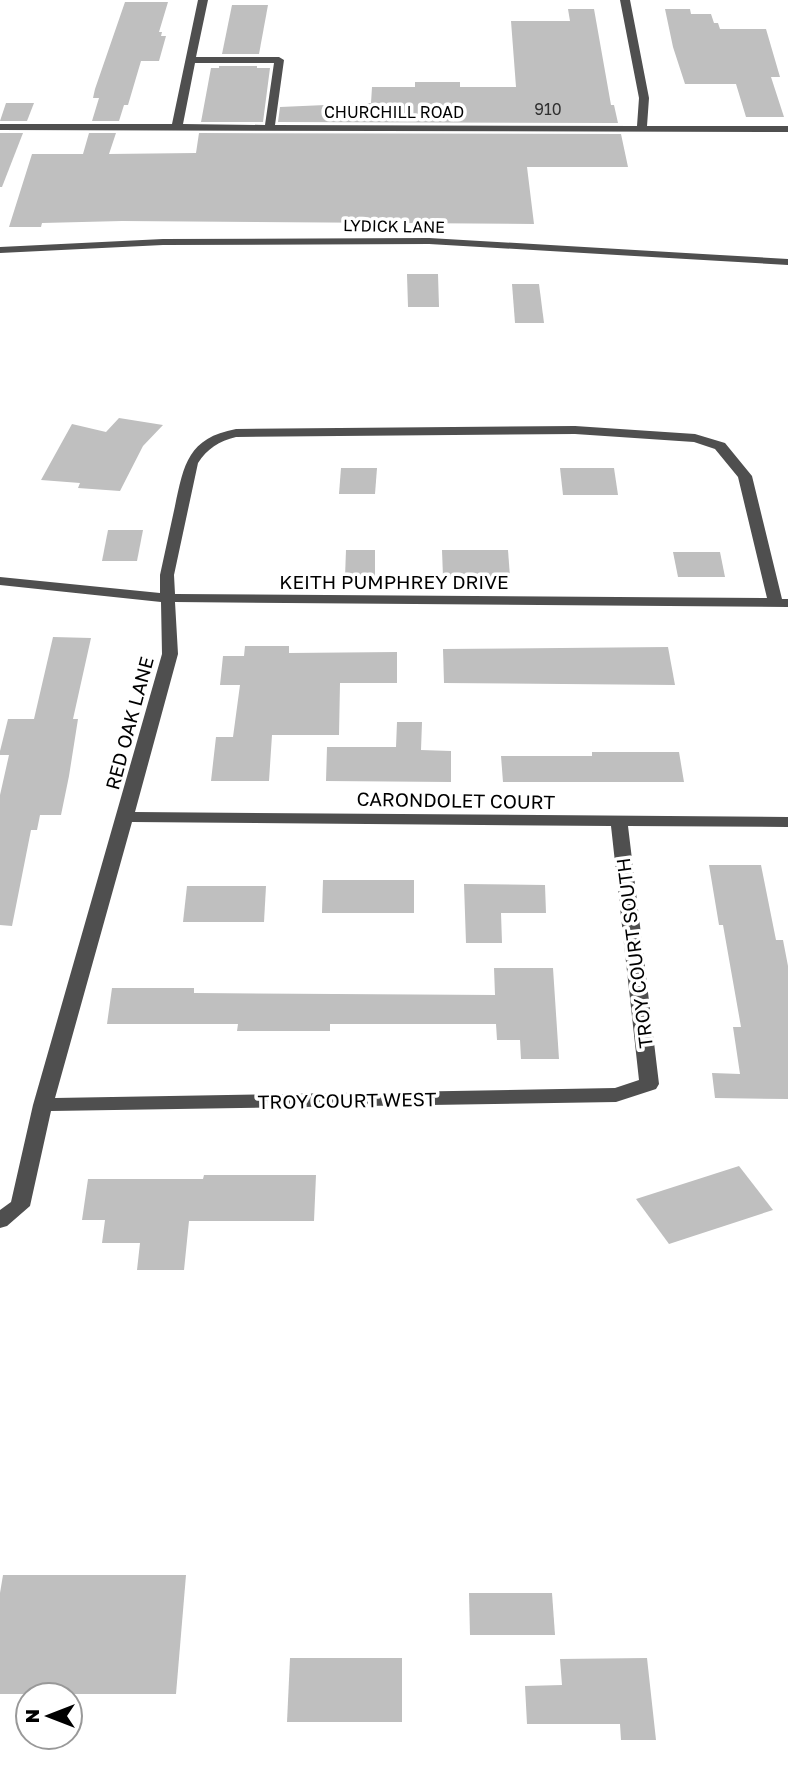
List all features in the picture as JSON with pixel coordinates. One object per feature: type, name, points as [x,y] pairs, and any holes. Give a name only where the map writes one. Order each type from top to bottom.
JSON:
[{"type":"street","points":[[177,127],[202,0]]},
{"type":"street","points":[[625,0],[644,98],[642,129]]},
{"type":"street","points":[[191,60],[279,60],[270,127]]},
{"type":"street","name":"CHURCHILL ROAD","points":[[0,127],[788,129]]},
{"type":"street","name":"LYDICK LANE","points":[[0,250],[163,242],[429,241],[788,262]]},
{"type":"street","name":"RED OAK LANE","points":[[0,1221],[20,1206],[43,1105],[170,654],[167,575],[191,463],[198,451],[221,435],[575,430],[695,438],[720,446],[745,476],[782,603]]},
{"type":"street","name":"KEITH PUMPHREY DRIVE","points":[[0,581],[168,598],[782,603]]},
{"type":"street","name":"CARONDOLET COURT","points":[[124,817],[788,822]]},
{"type":"street","name":"TROY COURT SOUTH","points":[[619,822],[649,1084]]},
{"type":"street","name":"TROY COURT WEST","points":[[43,1105],[616,1095],[649,1084]]},
{"type":"building","points":[[125,2],[168,2],[159,32],[162,32],[161,36],[166,36],[159,61],[141,61],[128,105],[124,105],[119,121],[92,121],[99,98],[93,98],[95,89]]},
{"type":"building","points":[[232,5],[268,5],[259,54],[222,54]]},
{"type":"building","points":[[568,9],[594,9],[611,105],[614,105],[618,123],[278,122],[280,107],[371,103],[372,87],[415,87],[415,82],[460,82],[460,87],[516,87],[511,21],[570,21]]},
{"type":"building","points":[[665,9],[690,9],[691,14],[711,14],[720,29],[766,29],[780,77],[771,77],[784,117],[746,117],[736,84],[685,84]]},
{"type":"building","points":[[211,68],[270,68],[263,122],[201,122]]},
{"type":"building","points":[[6,103],[34,103],[27,121],[0,121]]},
{"type":"building","points":[[0,133],[23,133],[2,187],[0,187]]},
{"type":"building","points":[[89,133],[116,133],[109,154],[196,153],[199,133],[621,134],[628,167],[527,167],[534,224],[122,221],[42,223],[41,227],[9,227],[32,154],[83,154]]},
{"type":"building","points":[[407,274],[438,274],[439,307],[408,307]]},
{"type":"building","points":[[512,284],[539,284],[544,323],[515,323]]},
{"type":"building","points":[[119,418],[163,425],[143,446],[120,491],[78,488],[80,483],[41,480],[72,424],[106,432]]},
{"type":"building","points":[[341,468],[377,468],[375,494],[339,494]]},
{"type":"building","points":[[560,468],[614,468],[618,495],[563,495]]},
{"type":"building","points":[[108,530],[143,530],[137,561],[102,561]]},
{"type":"building","points":[[346,550],[375,550],[375,577],[345,577]]},
{"type":"building","points":[[442,550],[508,550],[510,577],[443,577]]},
{"type":"building","points":[[673,552],[720,552],[725,577],[678,577]]},
{"type":"building","points":[[53,637],[91,638],[73,719],[78,719],[69,776],[61,815],[40,815],[37,830],[31,830],[12,926],[0,925],[0,795],[9,755],[0,755],[0,751],[8,719],[34,719]]},
{"type":"building","points":[[245,646],[289,646],[289,653],[397,652],[397,683],[340,683],[339,735],[272,735],[269,781],[211,781],[216,737],[233,737],[240,685],[220,685],[223,656],[244,656]]},
{"type":"building","points":[[668,647],[675,685],[444,683],[443,649]]},
{"type":"building","points":[[397,722],[422,722],[421,750],[451,751],[451,782],[326,781],[327,747],[396,747]]},
{"type":"building","points":[[592,752],[679,752],[684,782],[503,782],[501,756],[592,756]]},
{"type":"building","points":[[709,865],[761,865],[776,940],[783,940],[788,966],[788,1099],[715,1098],[712,1073],[740,1074],[733,1027],[741,1027],[723,925],[719,925]]},
{"type":"building","points":[[323,880],[414,880],[414,913],[322,913]]},
{"type":"building","points":[[464,884],[545,885],[546,913],[501,913],[502,943],[466,943]]},
{"type":"building","points":[[187,886],[266,886],[264,922],[183,922]]},
{"type":"building","points":[[494,968],[553,968],[559,1059],[521,1059],[520,1040],[497,1040],[496,1024],[330,1024],[330,1031],[237,1031],[238,1024],[107,1024],[112,988],[194,988],[194,993],[495,995]]},
{"type":"building","points":[[739,1166],[773,1210],[669,1244],[636,1199]]},
{"type":"building","points":[[204,1175],[316,1175],[314,1221],[189,1221],[184,1270],[137,1270],[140,1243],[102,1243],[105,1220],[82,1220],[88,1179],[203,1179]]},
{"type":"building","points":[[3,1575],[186,1575],[176,1694],[84,1694],[84,1681],[14,1681],[14,1694],[0,1694],[0,1593]]},
{"type":"building","points":[[469,1593],[552,1593],[555,1635],[470,1635]]},
{"type":"building","points":[[290,1658],[402,1658],[402,1722],[287,1722]]},
{"type":"building","points":[[647,1658],[656,1740],[621,1740],[620,1724],[527,1724],[525,1686],[562,1685],[560,1659]]}]
